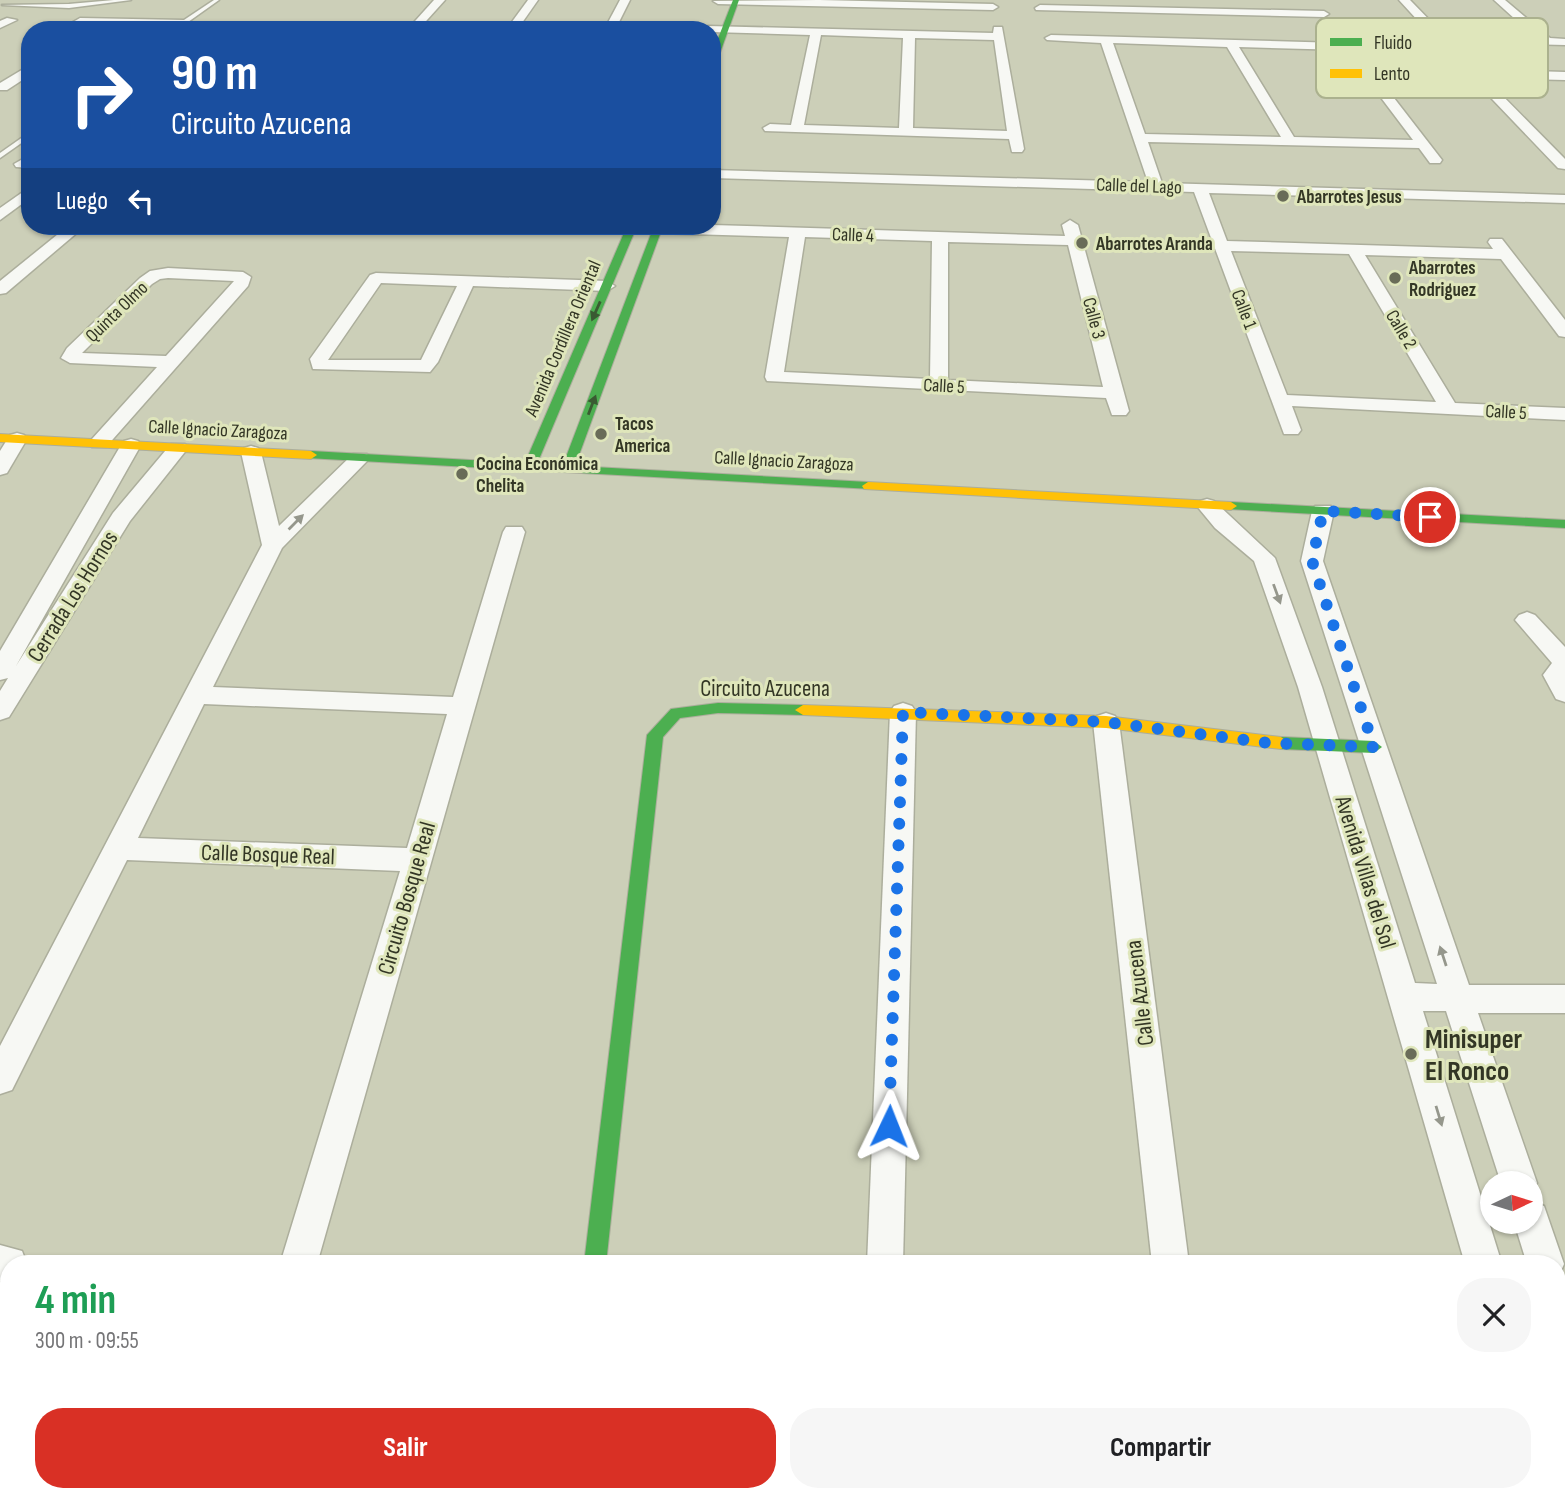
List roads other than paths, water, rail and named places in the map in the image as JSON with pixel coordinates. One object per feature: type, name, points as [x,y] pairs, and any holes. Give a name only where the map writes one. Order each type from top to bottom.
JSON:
[{"type":"street","points":[[420,21],[440,0]]},
{"type":"street","points":[[518,21],[533,0]]},
{"type":"street","points":[[613,21],[625,0]]},
{"type":"street","points":[[710,21],[718,0],[908,2],[996,18]]},
{"type":"street","points":[[1205,0],[1212,12]]},
{"type":"street","points":[[1040,8],[1094,5],[1327,18],[1314,0]]},
{"type":"street","points":[[1404,0],[1421,18]]},
{"type":"street","points":[[1499,0],[1520,18]]},
{"type":"street","points":[[721,40],[735,1]]},
{"type":"street","points":[[721,29],[909,34],[996,18]]},
{"type":"street","points":[[770,128],[906,132],[1016,142],[996,18]]},
{"type":"street","points":[[797,129],[816,32]]},
{"type":"street","points":[[906,132],[909,34]]},
{"type":"street","points":[[1051,38],[1231,44],[1316,43]]},
{"type":"street","points":[[1106,40],[1156,186]]},
{"type":"street","points":[[1231,44],[1290,141]]},
{"type":"street","points":[[1,87],[21,75]]},
{"type":"street","points":[[1,87],[21,88]]},
{"type":"street","points":[[1387,98],[1435,160]]},
{"type":"street","points":[[1498,98],[1563,165]]},
{"type":"street","points":[[1139,138],[1422,144]]},
{"type":"street","points":[[1546,148],[1565,148]]},
{"type":"street","name":"Calle del Lago","points":[[721,174],[1565,199]]},
{"type":"street","points":[[1059,183],[1064,204]]},
{"type":"street","name":"Calle 1","points":[[1199,187],[1290,430]]},
{"type":"street","points":[[1461,195],[1475,214]]},
{"type":"street","points":[[0,215],[21,198]]},
{"type":"street","name":"Calle 4","points":[[721,229],[940,237],[1072,233]]},
{"type":"street","points":[[774,377],[799,232]]},
{"type":"street","name":"Calle 3","points":[[1072,233],[1117,402]]},
{"type":"street","points":[[0,289],[66,235]]},
{"type":"street","name":"Avenida Cordillera Oriental","points":[[530,467],[628,235]]},
{"type":"street","points":[[568,469],[655,235]]},
{"type":"street","points":[[939,385],[940,237]]},
{"type":"street","points":[[1494,238],[1565,332]]},
{"type":"street","points":[[1221,246],[1506,254]]},
{"type":"street","name":"Calle 2","points":[[1354,250],[1449,408]]},
{"type":"street","name":"Quinta Olmo","points":[[99,443],[172,362],[242,282],[243,277],[168,272],[156,274],[73,352],[70,358],[172,362]]},
{"type":"street","points":[[467,281],[424,368],[319,365],[318,359],[376,278],[467,281],[607,286]]},
{"type":"street","points":[[569,371],[604,373]]},
{"type":"street","name":"Calle 5","points":[[774,377],[939,385],[1117,402]]},
{"type":"street","name":"Calle 5","points":[[1279,400],[1565,414]]},
{"type":"street","points":[[0,469],[9,438]]},
{"type":"street","name":"Calle Ignacio Zaragoza","points":[[9,438],[1565,524]]},
{"type":"street","name":"Cerrada Los Hornos","points":[[0,672],[131,445]]},
{"type":"street","name":"Cerrada Los Hornos","points":[[0,710],[121,518],[178,447]]},
{"type":"street","points":[[251,452],[273,545]]},
{"type":"street","points":[[0,1079],[273,545],[360,458]]},
{"type":"street","name":"Avenida Villas del Sol","points":[[1207,505],[1223,523],[1264,558],[1310,687],[1481,1255]]},
{"type":"street","points":[[1264,558],[1312,561],[1323,511]]},
{"type":"street","name":"Cerrada Los Hornos","points":[[89,517],[121,518]]},
{"type":"street","name":"Circuito Bosque Real","points":[[301,1255],[514,532]]},
{"type":"street","name":"Avenida Villas del Sol","points":[[1312,561],[1515,1171]]},
{"type":"street","points":[[1527,620],[1565,663],[1555,675],[1565,693]]},
{"type":"street","points":[[197,695],[463,706]]},
{"type":"street","name":"Circuito Azucena","points":[[596,1255],[655,735],[676,713],[718,708],[903,712],[1106,722],[1269,743],[1374,747]]},
{"type":"street","points":[[885,1255],[903,712]]},
{"type":"street","name":"Calle Azucena","points":[[1106,722],[1170,1255]]},
{"type":"street","name":"Calle Bosque Real","points":[[118,848],[417,860]]},
{"type":"street","points":[[1403,996],[1565,999]]},
{"type":"street","points":[[1536,1234],[1543,1255]]},
{"type":"lane","points":[[5,5],[69,6],[129,0]]},
{"type":"lane","points":[[187,21],[217,0]]},
{"type":"lane","points":[[78,21],[133,21]]},
{"type":"lane","points":[[0,156],[21,141]]},
{"type":"place","name":"Abarrotes Jesus","points":[[1283,196]]},
{"type":"place","name":"Abarrotes Aranda","points":[[1082,243]]},
{"type":"place","name":"Abarrotes Rodriguez","points":[[1395,278]]},
{"type":"place","name":"Tacos America","points":[[601,434]]},
{"type":"place","name":"Cocina Económica Chelita","points":[[462,474]]},
{"type":"place","name":"Minisuper El Ronco","points":[[1411,1054]]}]
